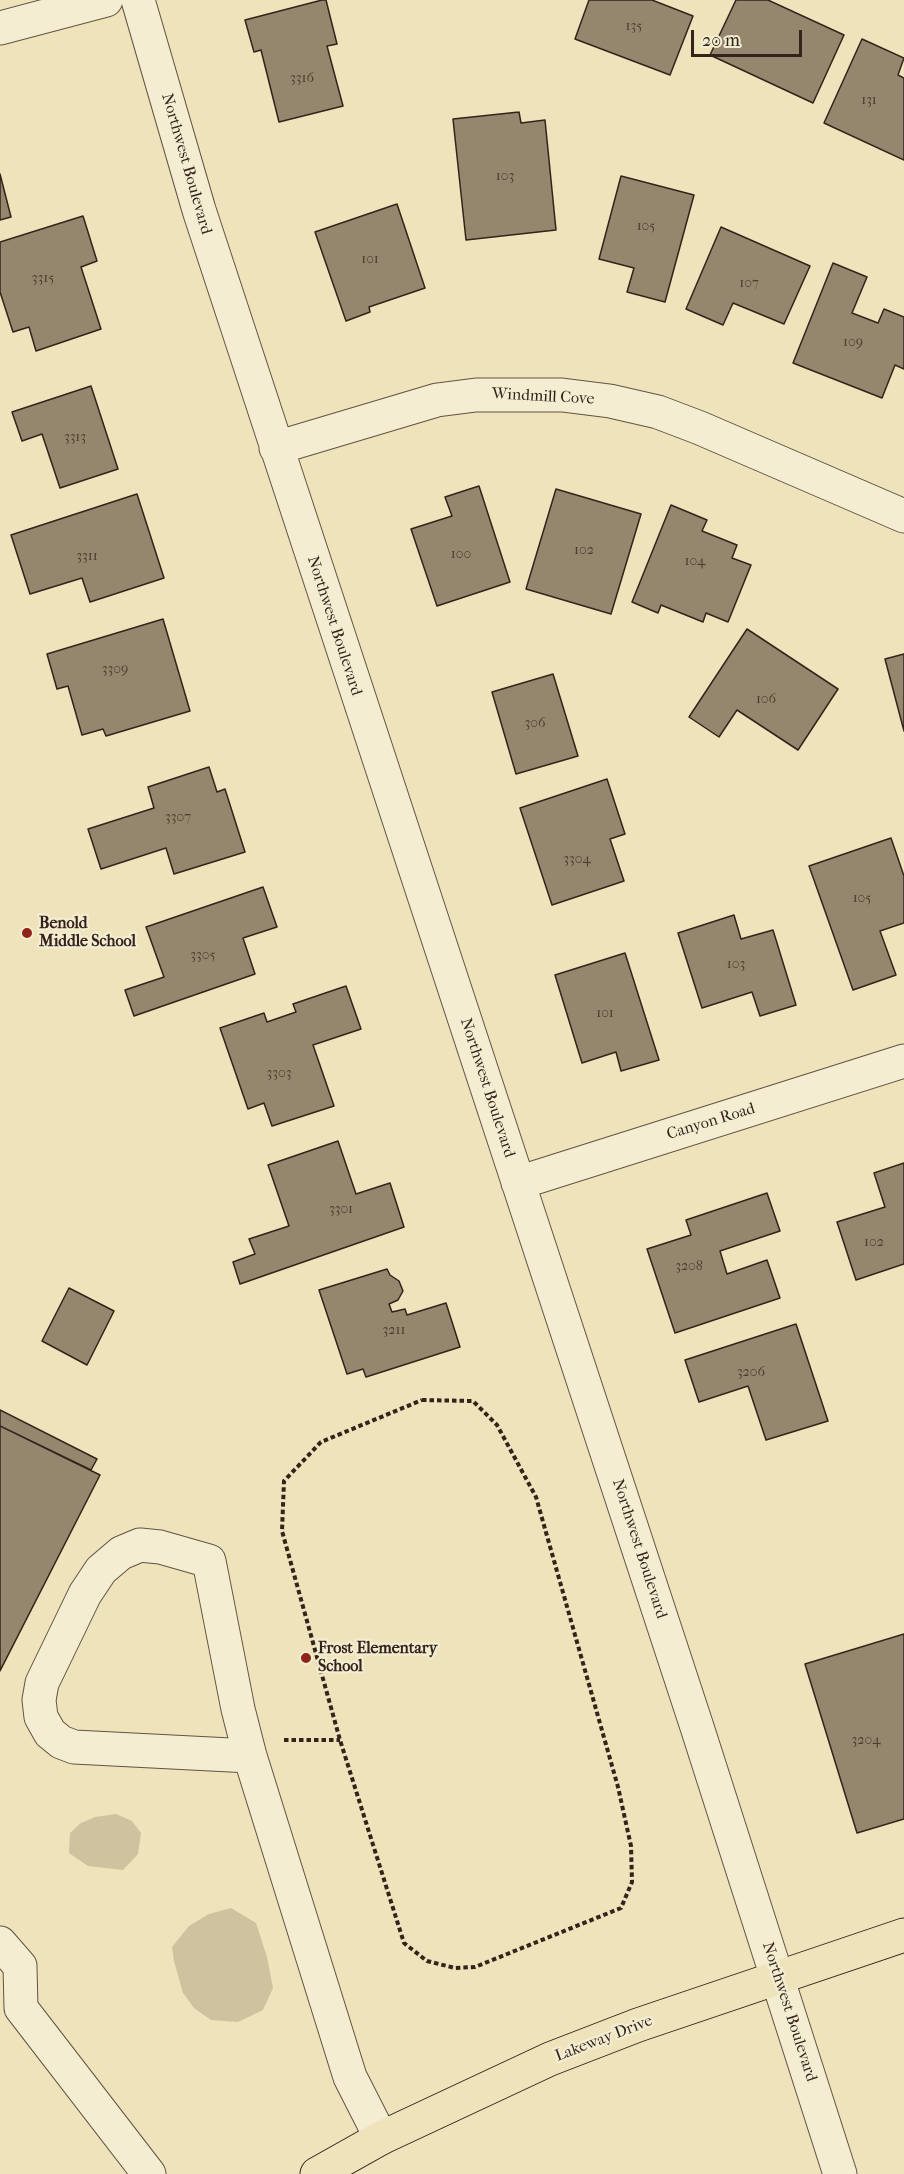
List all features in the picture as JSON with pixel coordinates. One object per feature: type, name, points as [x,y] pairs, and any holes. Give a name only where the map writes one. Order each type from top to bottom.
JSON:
[{"type":"main road","name":"Lakeway Drive","points":[[317,2174],[381,2138],[550,2059],[638,2025],[904,1935]]},
{"type":"street","points":[[0,28],[106,0]]},
{"type":"street","name":"Northwest Boulevard","points":[[138,0],[199,210],[778,1977],[840,2174]]},
{"type":"street","name":"Windmill Cove","points":[[276,448],[437,400],[476,395],[562,395],[610,401],[658,412],[904,516]]},
{"type":"street","name":"Canyon Road","points":[[518,1183],[904,1061]]},
{"type":"street","points":[[248,1749],[74,1747],[61,1742],[50,1733],[41,1716],[39,1700],[42,1683],[90,1586],[101,1570],[121,1553],[140,1545],[160,1547],[209,1561],[248,1749],[350,2077],[381,2138]]},
{"type":"street","points":[[0,1943],[20,1966],[10,2008],[149,2174]]},
{"type":"path","points":[[422,1400],[473,1401],[498,1425],[536,1497],[618,1787],[631,1846],[632,1882],[621,1908],[475,1967],[455,1968],[427,1961],[404,1943],[340,1740],[282,1531],[284,1481],[321,1442],[422,1400]]},
{"type":"path","points":[[248,1749],[340,1740]]},
{"type":"shaded area","points":[[116,1814],[132,1821],[141,1833],[138,1854],[123,1870],[88,1866],[69,1853],[70,1833],[81,1823],[95,1817]]},
{"type":"shaded area","points":[[231,1908],[256,1923],[267,1957],[273,1988],[263,2010],[238,2022],[211,2020],[194,2008],[183,1993],[172,1947],[189,1926],[209,1914]]},
{"type":"building","points":[[326,0],[337,44],[327,46],[343,106],[279,122],[261,50],[254,52],[245,20]]},
{"type":"building","points":[[589,0],[652,0],[693,16],[670,75],[575,39]]},
{"type":"building","points":[[736,0],[768,0],[844,35],[813,103],[710,55]]},
{"type":"building","points":[[862,39],[904,58],[898,75],[904,78],[904,160],[824,123]]},
{"type":"building","points":[[519,112],[521,123],[545,120],[556,230],[466,240],[453,119]]},
{"type":"building","points":[[0,174],[11,217],[0,220]]},
{"type":"building","points":[[621,176],[694,195],[665,302],[627,292],[634,268],[599,259]]},
{"type":"building","points":[[397,204],[425,288],[369,307],[370,312],[346,321],[315,232]]},
{"type":"building","points":[[83,216],[97,261],[81,267],[101,329],[36,351],[29,327],[13,332],[0,292],[0,242]]},
{"type":"building","points":[[721,227],[810,266],[784,324],[733,303],[723,325],[686,309]]},
{"type":"building","points":[[833,263],[867,277],[852,313],[878,323],[884,309],[904,317],[904,369],[895,365],[882,398],[793,363]]},
{"type":"building","points":[[91,386],[118,469],[60,488],[42,434],[22,441],[12,412]]},
{"type":"building","points":[[479,486],[510,582],[437,606],[411,529],[452,516],[445,497]]},
{"type":"building","points":[[556,489],[641,514],[611,614],[526,589]]},
{"type":"building","points":[[137,494],[164,578],[90,602],[82,578],[30,594],[11,535]]},
{"type":"building","points":[[671,505],[707,520],[702,531],[737,545],[732,558],[751,565],[728,622],[706,613],[703,622],[661,605],[658,613],[632,602]]},
{"type":"building","points":[[163,619],[190,711],[106,736],[103,729],[82,735],[68,686],[57,689],[47,654]]},
{"type":"building","points":[[747,629],[838,689],[798,750],[737,710],[719,737],[689,717]]},
{"type":"building","points":[[904,654],[904,731],[885,659]]},
{"type":"building","points":[[553,674],[578,756],[516,774],[492,692]]},
{"type":"building","points":[[209,767],[217,792],[225,789],[245,852],[174,874],[166,848],[101,869],[88,829],[154,808],[148,787]]},
{"type":"building","points":[[607,779],[625,834],[610,839],[624,881],[552,905],[520,808]]},
{"type":"building","points":[[891,838],[904,876],[904,923],[880,931],[896,975],[853,990],[809,866]]},
{"type":"building","points":[[263,887],[277,927],[243,938],[255,974],[134,1016],[125,990],[164,977],[146,927]]},
{"type":"building","points":[[734,915],[741,939],[773,930],[796,1005],[760,1016],[752,992],[702,1008],[678,933]]},
{"type":"building","points":[[625,953],[659,1060],[621,1071],[616,1052],[582,1063],[555,975]]},
{"type":"building","points":[[346,986],[361,1029],[313,1045],[334,1106],[272,1126],[264,1103],[248,1109],[220,1028],[264,1013],[267,1022],[296,1012],[293,1004]]},
{"type":"building","points":[[338,1141],[356,1194],[390,1183],[404,1227],[240,1284],[233,1262],[255,1254],[249,1239],[289,1226],[268,1165]]},
{"type":"building","points":[[904,1163],[904,1264],[856,1280],[837,1222],[885,1207],[874,1173]]},
{"type":"building","points":[[767,1193],[780,1231],[720,1251],[727,1274],[767,1260],[780,1298],[675,1333],[647,1249],[691,1235],[686,1220]]},
{"type":"building","points":[[387,1269],[390,1275],[399,1281],[403,1291],[398,1300],[389,1304],[392,1312],[405,1309],[407,1315],[446,1303],[460,1347],[366,1377],[363,1369],[347,1374],[319,1290]]},
{"type":"building","points":[[69,1288],[114,1311],[87,1365],[42,1341]]},
{"type":"building","points":[[796,1324],[828,1421],[766,1440],[748,1386],[699,1402],[685,1360]]},
{"type":"building","points":[[0,1410],[97,1459],[91,1470],[0,1426]]},
{"type":"building","points":[[0,1426],[100,1475],[0,1671]]},
{"type":"building","points":[[904,1634],[904,1819],[857,1833],[805,1664]]},
{"type":"place","name":"Benold Middle School","points":[[27,933]]},
{"type":"place","name":"Frost Elementary School","points":[[306,1658]]}]
